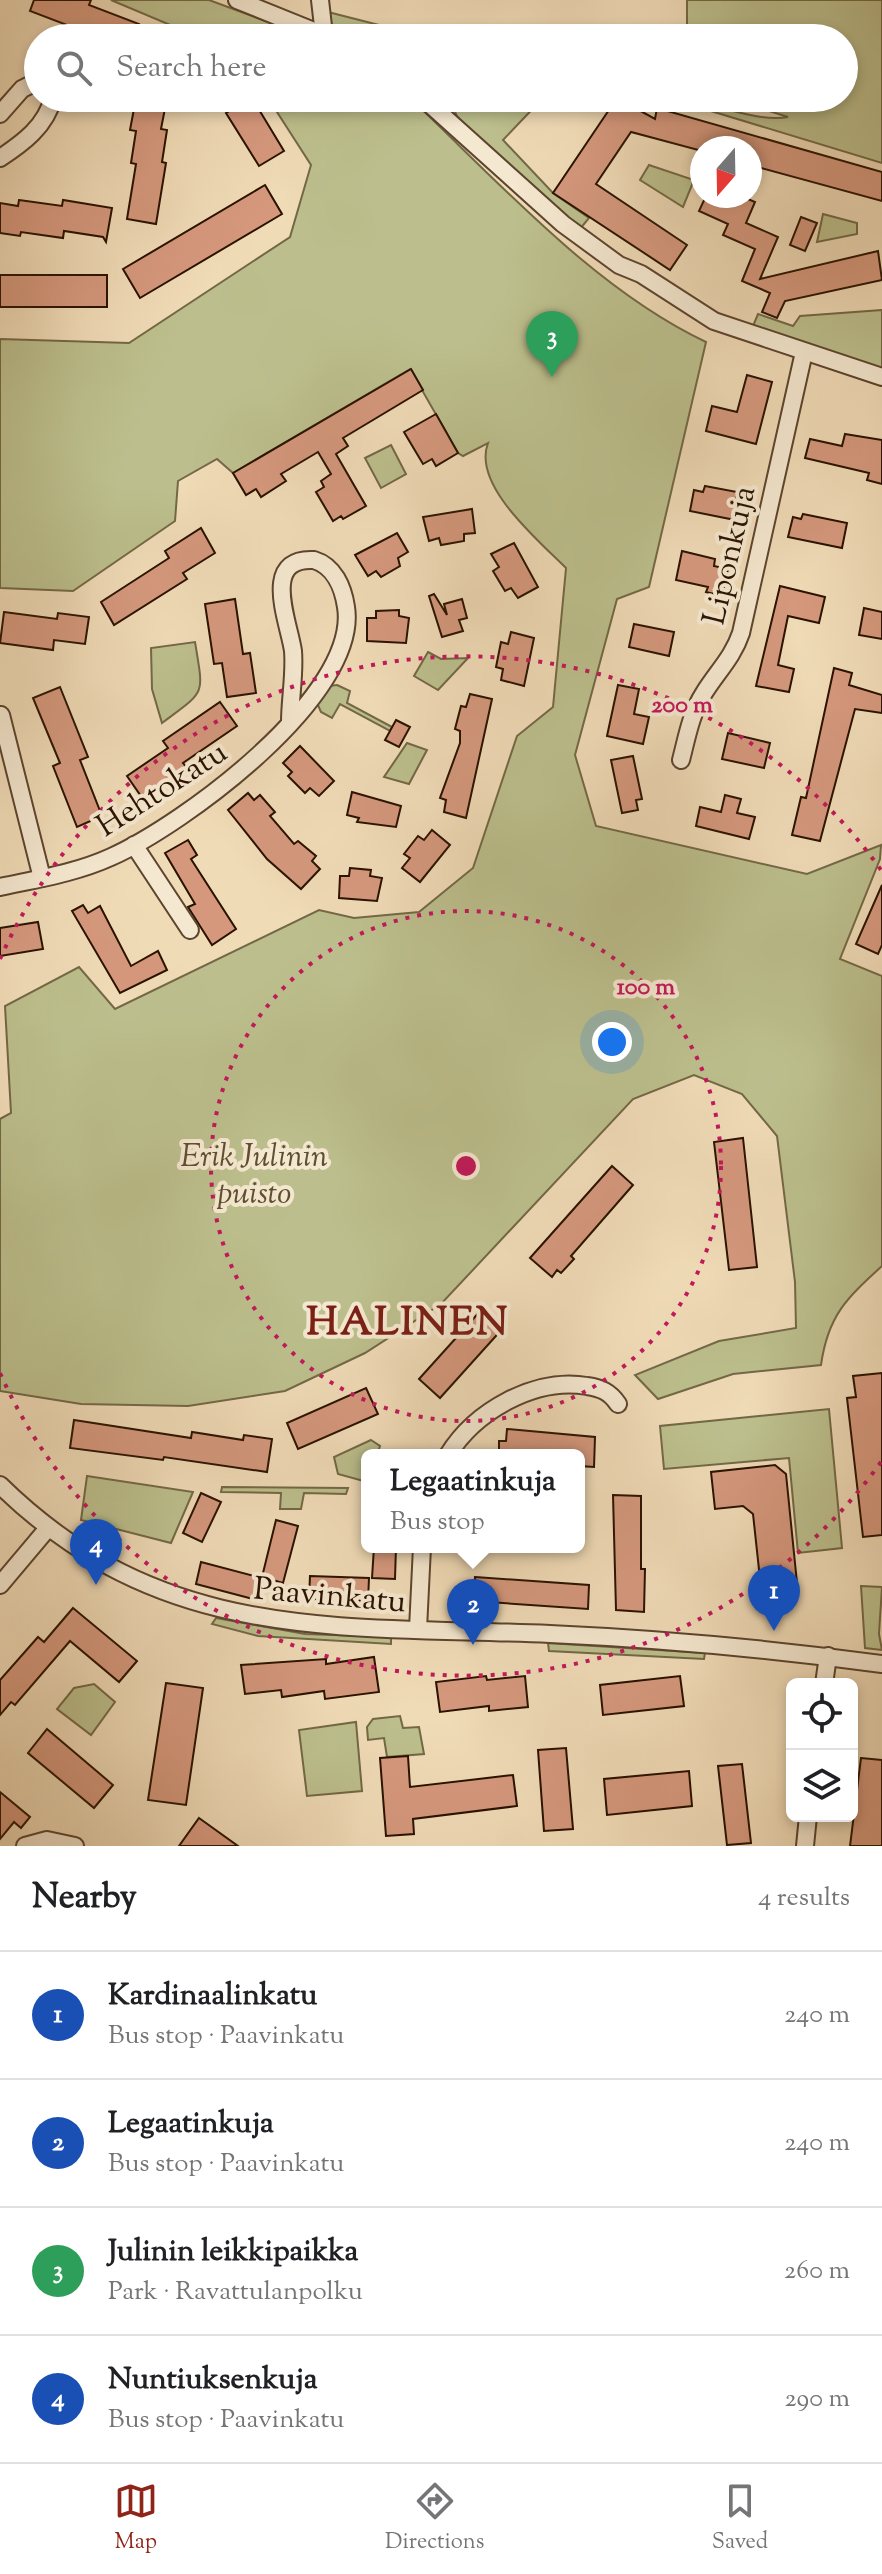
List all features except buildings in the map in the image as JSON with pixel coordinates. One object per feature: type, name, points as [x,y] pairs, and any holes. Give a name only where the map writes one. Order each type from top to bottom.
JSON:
[{"type":"street","points":[[237,0],[297,24]]},
{"type":"street","points":[[320,0],[325,24]]},
{"type":"street","points":[[0,114],[24,88]]},
{"type":"street","points":[[0,158],[31,135],[48,112]]},
{"type":"street","points":[[439,112],[563,224],[619,265],[641,274],[714,321],[882,377]]},
{"type":"street","name":"Liponkuja","points":[[681,760],[690,723],[703,694],[736,649],[741,633],[804,352]]},
{"type":"street","name":"Hehtokatu","points":[[0,887],[86,867],[134,845],[215,793],[305,709],[329,673],[347,630],[344,596],[334,573],[314,560],[294,563],[280,584],[293,653],[290,722]]},
{"type":"street","points":[[1,715],[42,878]]},
{"type":"street","points":[[134,845],[190,930]]},
{"type":"street","points":[[453,1449],[464,1434],[494,1410],[543,1387],[590,1386],[611,1394],[618,1404]]},
{"type":"street","name":"Paavinkatu","points":[[0,1485],[48,1528],[111,1570],[207,1607],[256,1618],[323,1626],[666,1639],[882,1664]]},
{"type":"street","points":[[0,1585],[48,1528]]},
{"type":"street","points":[[418,1629],[422,1553]]},
{"type":"street","points":[[825,1678],[828,1656]]},
{"type":"street","points":[[805,1846],[807,1822]]},
{"type":"street","points":[[25,1846],[47,1840],[75,1846]]},
{"type":"green space","points":[[111,0],[209,0],[274,24],[168,24]]},
{"type":"green space","points":[[687,0],[882,0],[882,163],[714,112],[773,118],[788,117],[772,112],[858,112],[858,24],[687,24]]},
{"type":"green space","points":[[328,12],[375,24],[332,24]]},
{"type":"green space","name":"Erik Julinin puisto","points":[[277,112],[424,112],[549,232],[587,264],[665,320],[706,342],[649,587],[617,599],[575,755],[596,826],[807,874],[881,845],[880,859],[840,959],[882,976],[882,1266],[849,1298],[834,1320],[821,1365],[733,1374],[658,1399],[635,1375],[719,1341],[796,1328],[795,1282],[777,1136],[742,1094],[694,1075],[633,1099],[441,1304],[365,1353],[285,1391],[188,1406],[81,1404],[0,1391],[0,1119],[11,1113],[5,1006],[79,967],[115,1009],[319,910],[354,918],[419,912],[473,868],[517,736],[553,707],[566,568],[510,511],[498,494],[486,459],[488,443],[463,456],[458,453],[410,369],[233,473],[217,459],[178,481],[175,521],[73,591],[0,588],[0,339],[129,343],[290,237],[311,165]]},
{"type":"green space","points":[[455,112],[530,112],[503,140],[553,193],[589,218],[580,229],[458,119]]},
{"type":"green space","points":[[649,165],[690,179],[690,190],[683,207],[640,180]]},
{"type":"green space","points":[[823,214],[857,223],[857,234],[817,242]]},
{"type":"green space","points":[[882,310],[882,370],[753,326],[758,314],[793,326],[800,316]]},
{"type":"green space","points":[[391,445],[406,474],[381,488],[365,458]]},
{"type":"green space","points":[[195,642],[200,673],[198,691],[187,704],[162,723],[152,689],[151,648]]},
{"type":"green space","points":[[428,652],[441,659],[468,658],[438,690],[414,676]]},
{"type":"green space","points":[[337,685],[350,691],[347,703],[392,727],[390,731],[340,704],[332,718],[321,712],[317,703],[329,686]]},
{"type":"green space","points":[[407,743],[427,750],[409,784],[384,777]]},
{"type":"green space","points":[[829,1409],[842,1548],[798,1553],[789,1458],[664,1469],[660,1426]]},
{"type":"green space","points":[[371,1440],[380,1446],[379,1449],[361,1449],[361,1480],[338,1474],[334,1457]]},
{"type":"green space","points":[[87,1476],[193,1492],[171,1543],[81,1520]]},
{"type":"green space","points":[[222,1487],[348,1488],[346,1494],[304,1493],[301,1509],[280,1509],[281,1493],[221,1492]]},
{"type":"green space","points":[[861,1586],[882,1587],[879,1634],[882,1650],[865,1648]]},
{"type":"green space","points":[[216,1618],[305,1634],[391,1637],[391,1644],[258,1636],[212,1624]]},
{"type":"green space","points":[[548,1643],[705,1653],[704,1659],[549,1651]]},
{"type":"green space","points":[[94,1684],[115,1702],[91,1735],[57,1709],[74,1688]]},
{"type":"green space","points":[[400,1716],[403,1728],[419,1727],[424,1754],[387,1757],[384,1738],[368,1740],[367,1727],[373,1719]]},
{"type":"green space","points":[[356,1722],[362,1791],[307,1796],[299,1730]]},
{"type":"place","name":"Julinin leikkipaikka","points":[[552,377]]},
{"type":"place","name":"Nuntiuksenkuja","points":[[96,1585]]},
{"type":"place","name":"Kardinaalinkatu","points":[[774,1631]]},
{"type":"place","name":"Legaatinkuja","points":[[473,1645]]},
{"type":"district","name":"HALINEN","points":[[408,1320]]}]
